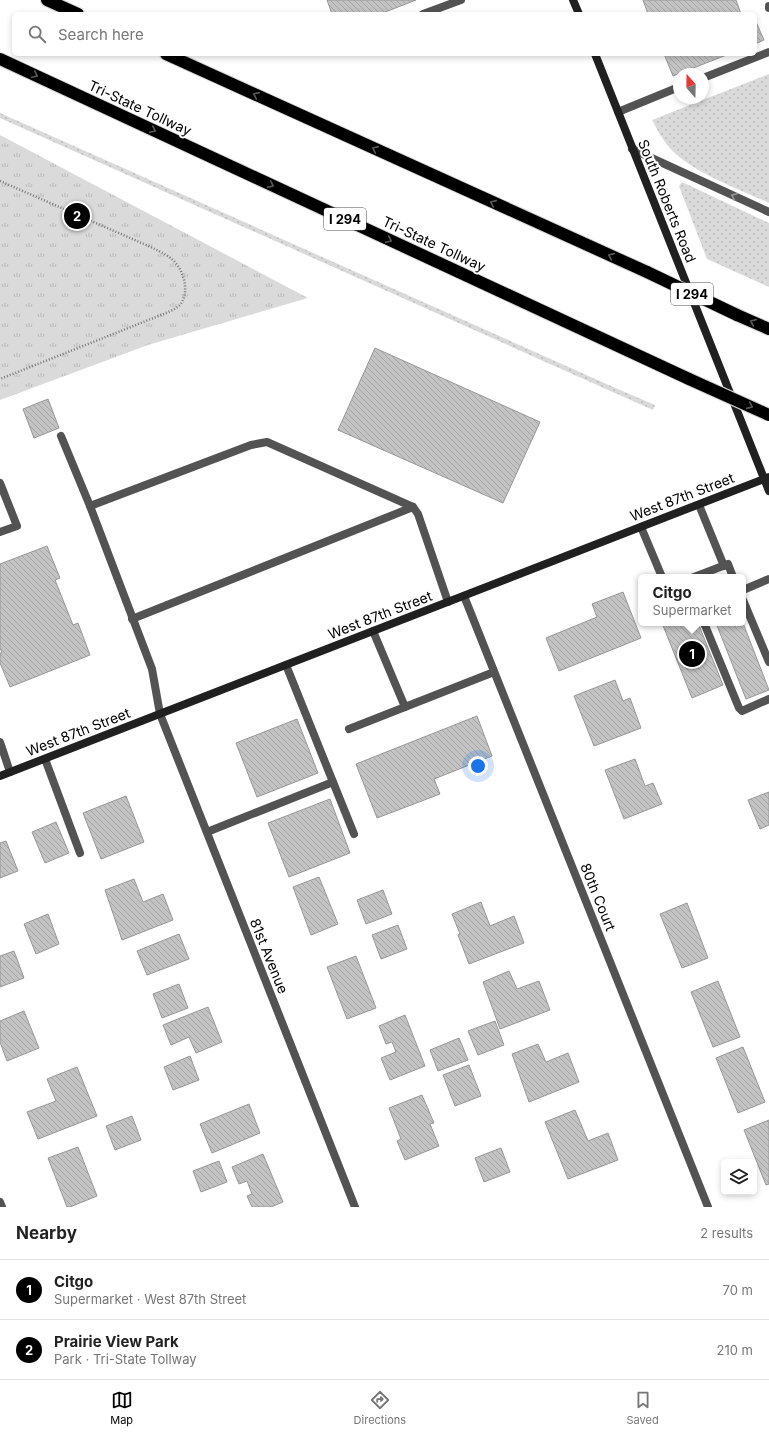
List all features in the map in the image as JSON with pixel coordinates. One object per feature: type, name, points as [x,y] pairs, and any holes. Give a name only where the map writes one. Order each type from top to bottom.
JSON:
[{"type":"highway","points":[[47,0],[74,12]]},
{"type":"highway","name":"I 294","points":[[170,56],[647,272],[769,329]]},
{"type":"highway","name":"Tri-State Tollway","points":[[0,59],[769,415]]},
{"type":"main road","points":[[573,0],[578,12]]},
{"type":"main road","name":"South Roberts Road","points":[[595,56],[766,478],[769,491]]},
{"type":"main road","name":"West 87th Street","points":[[0,776],[766,478]]},
{"type":"street","points":[[428,12],[461,0]]},
{"type":"street","points":[[709,76],[769,52]]},
{"type":"street","points":[[618,112],[673,90]]},
{"type":"street","points":[[632,149],[769,212]]},
{"type":"street","name":"81st Avenue","points":[[61,436],[90,506],[152,669],[160,714],[355,1207]]},
{"type":"street","points":[[90,506],[251,445],[267,442],[413,508],[418,514],[448,602]]},
{"type":"street","points":[[0,483],[17,526],[0,532]]},
{"type":"street","points":[[698,504],[724,566]]},
{"type":"street","points":[[132,619],[413,508]]},
{"type":"street","points":[[641,527],[661,574]]},
{"type":"street","points":[[702,574],[728,564],[732,574]]},
{"type":"street","points":[[746,589],[769,579]]},
{"type":"street","name":"80th Court","points":[[464,596],[708,1207]]},
{"type":"street","points":[[746,607],[769,662]]},
{"type":"street","points":[[705,626],[739,708],[742,711],[769,699]]},
{"type":"street","points":[[373,631],[405,707]]},
{"type":"street","points":[[286,665],[354,834]]},
{"type":"street","points":[[349,729],[494,672]]},
{"type":"street","points":[[0,742],[10,772]]},
{"type":"street","points":[[45,759],[80,853]]},
{"type":"street","points":[[207,832],[333,782]]},
{"type":"street","points":[[0,1202],[2,1207]]},
{"type":"path","points":[[0,180],[170,257],[180,268],[184,282],[185,295],[179,306],[166,313],[0,380]]},
{"type":"green space","points":[[769,74],[769,203],[721,182],[686,162],[669,148],[652,120],[693,104],[709,104],[709,98]]},
{"type":"green space","points":[[0,113],[655,405],[653,410],[0,118]]},
{"type":"green space","points":[[0,135],[308,298],[148,345],[0,400]]},
{"type":"green space","points":[[682,182],[769,223],[769,287],[707,259],[679,186]]},
{"type":"building","points":[[327,0],[416,0],[385,12],[331,12]]},
{"type":"building","points":[[643,0],[736,0],[740,12],[647,12]]},
{"type":"building","points":[[757,24],[764,40],[757,43]]},
{"type":"building","points":[[665,56],[724,56],[693,68],[673,68],[673,76]]},
{"type":"building","points":[[375,348],[540,422],[503,503],[338,430]]},
{"type":"building","points":[[48,399],[59,428],[34,438],[23,409]]},
{"type":"building","points":[[47,546],[60,578],[55,580],[73,625],[78,623],[90,655],[10,687],[0,663],[0,653],[2,653],[0,648],[0,564]]},
{"type":"building","points":[[623,592],[641,638],[559,671],[546,638],[597,617],[592,604]]},
{"type":"building","points":[[663,626],[699,626],[723,685],[692,698]]},
{"type":"building","points":[[717,626],[744,626],[769,690],[746,699]]},
{"type":"building","points":[[615,680],[623,701],[630,698],[641,728],[594,746],[574,696]]},
{"type":"building","points":[[477,716],[492,756],[434,779],[440,794],[377,818],[356,764]]},
{"type":"building","points":[[297,719],[318,773],[257,797],[236,743]]},
{"type":"building","points":[[635,759],[645,786],[653,783],[662,804],[624,819],[605,770]]},
{"type":"building","points":[[769,792],[769,825],[760,829],[748,800]]},
{"type":"building","points":[[126,796],[144,842],[101,859],[83,813]]},
{"type":"building","points":[[330,799],[350,853],[289,877],[268,823]]},
{"type":"building","points":[[56,822],[69,853],[45,863],[32,832]]},
{"type":"building","points":[[6,841],[18,871],[0,878],[0,843]]},
{"type":"building","points":[[319,877],[338,924],[311,935],[293,887]]},
{"type":"building","points":[[134,879],[143,902],[163,894],[173,920],[122,940],[105,890]]},
{"type":"building","points":[[383,890],[392,914],[366,924],[357,900]]},
{"type":"building","points":[[481,902],[490,926],[514,916],[524,943],[469,964],[452,914]]},
{"type":"building","points":[[687,903],[708,958],[682,968],[660,914]]},
{"type":"building","points":[[48,914],[59,944],[36,954],[24,924]]},
{"type":"building","points":[[398,925],[407,949],[381,959],[372,935]]},
{"type":"building","points":[[179,934],[189,959],[147,975],[137,951]]},
{"type":"building","points":[[14,951],[24,978],[0,987],[0,956]]},
{"type":"building","points":[[356,956],[376,1008],[347,1019],[327,967]]},
{"type":"building","points":[[509,971],[517,989],[539,981],[550,1010],[500,1029],[483,982]]},
{"type":"building","points":[[718,981],[740,1037],[713,1047],[691,992]]},
{"type":"building","points":[[179,984],[188,1008],[162,1018],[153,994]]},
{"type":"building","points":[[208,1007],[222,1042],[196,1053],[189,1037],[171,1045],[163,1025]]},
{"type":"building","points":[[24,1011],[39,1048],[7,1061],[0,1042],[0,1021]]},
{"type":"building","points":[[405,1015],[425,1066],[390,1080],[381,1058],[396,1052],[392,1042],[386,1044],[379,1026]]},
{"type":"building","points":[[495,1021],[504,1045],[478,1055],[468,1031]]},
{"type":"building","points":[[459,1038],[468,1060],[438,1071],[430,1050]]},
{"type":"building","points":[[538,1044],[546,1062],[568,1053],[579,1082],[529,1102],[512,1054]]},
{"type":"building","points":[[743,1047],[765,1102],[738,1113],[716,1058]]},
{"type":"building","points":[[190,1056],[199,1080],[173,1090],[164,1067]]},
{"type":"building","points":[[469,1065],[481,1096],[455,1106],[443,1075]]},
{"type":"building","points":[[77,1067],[97,1116],[38,1139],[27,1112],[56,1101],[47,1079]]},
{"type":"building","points":[[422,1095],[434,1123],[430,1124],[439,1146],[405,1160],[397,1141],[401,1139],[389,1108]]},
{"type":"building","points":[[249,1104],[260,1133],[212,1153],[200,1124]]},
{"type":"building","points":[[575,1110],[588,1141],[608,1133],[618,1160],[568,1179],[545,1122]]},
{"type":"building","points":[[132,1116],[141,1140],[115,1150],[106,1126]]},
{"type":"building","points":[[769,1120],[769,1184],[766,1185],[757,1159],[756,1159],[744,1130]]},
{"type":"building","points":[[78,1147],[97,1196],[67,1207],[48,1158]]},
{"type":"building","points":[[501,1148],[510,1172],[484,1182],[475,1158]]},
{"type":"building","points":[[263,1154],[283,1202],[271,1207],[252,1207],[247,1196],[252,1194],[247,1181],[239,1184],[232,1167]]},
{"type":"building","points":[[219,1161],[227,1182],[201,1192],[193,1171]]},
{"type":"place","name":"Prairie View Park","points":[[77,216]]},
{"type":"place","name":"Citgo","points":[[692,654]]}]
